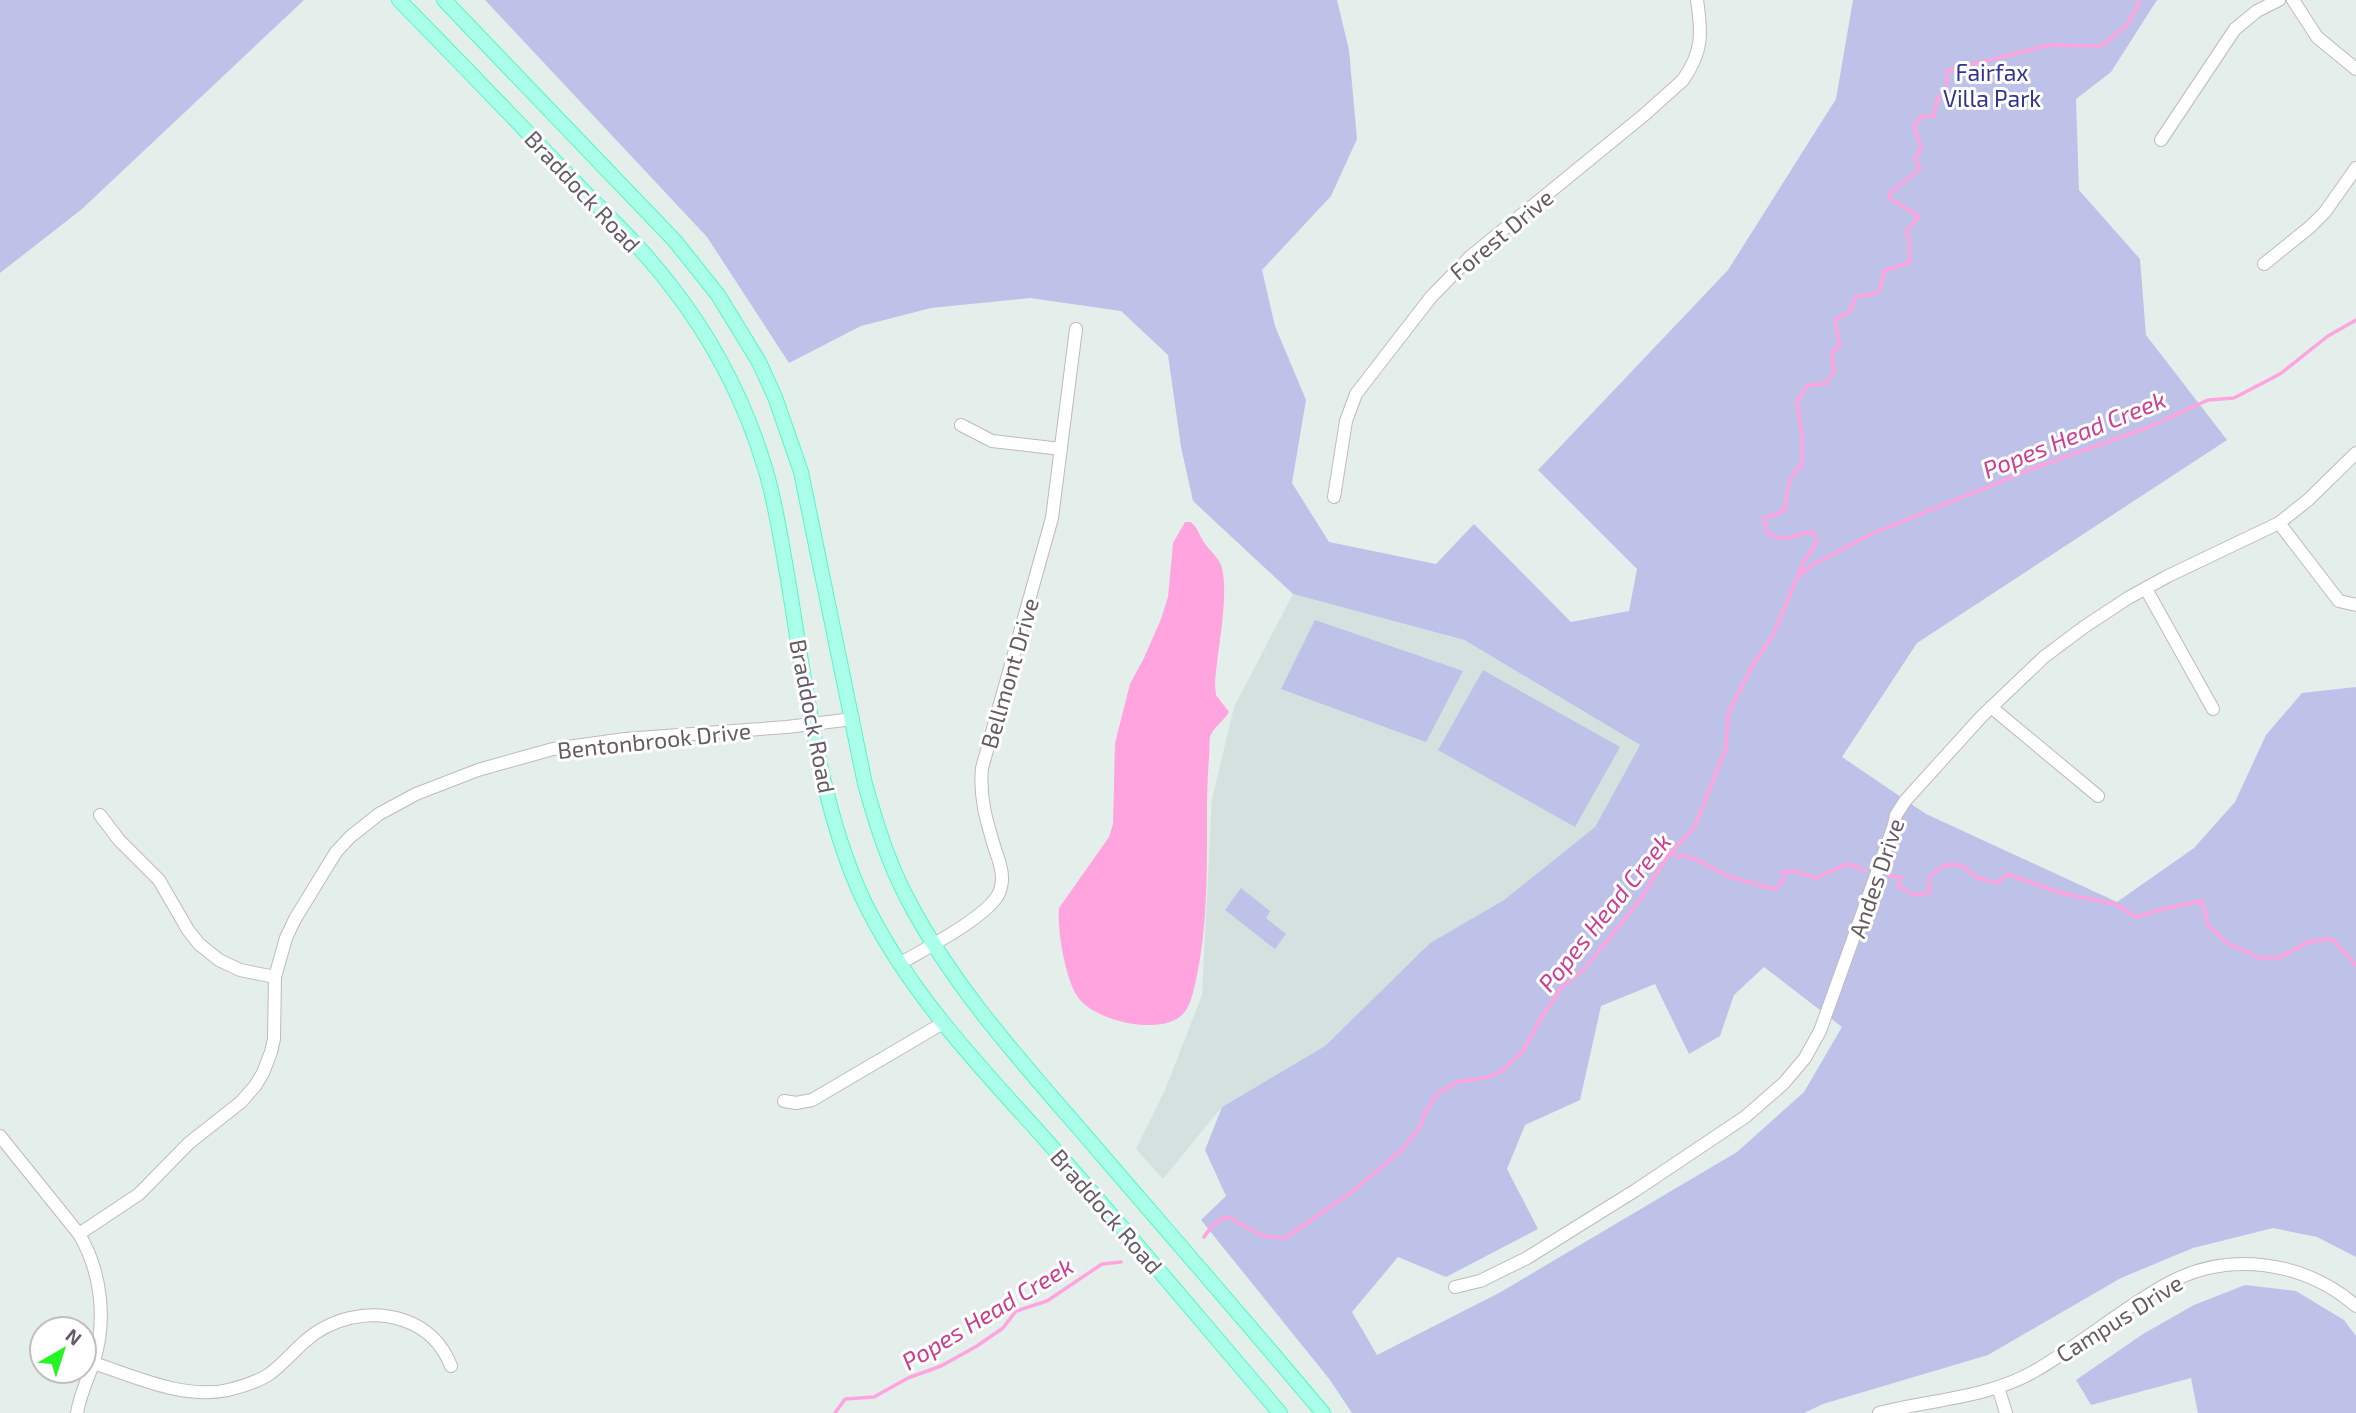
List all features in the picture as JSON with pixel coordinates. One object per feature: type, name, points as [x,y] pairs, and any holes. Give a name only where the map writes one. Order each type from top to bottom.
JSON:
[{"type":"main road","name":"Braddock Road","points":[[399,0],[661,274],[716,352],[742,404],[770,485],[830,804],[845,853],[870,914],[899,964],[943,1023],[1280,1413]]},
{"type":"main road","name":"Braddock Road","points":[[444,0],[675,241],[718,295],[740,330],[775,397],[801,472],[865,784],[887,854],[906,897],[933,944],[962,985],[1028,1067],[1323,1413]]},
{"type":"street","name":"Forest Drive","points":[[1334,497],[1346,421],[1356,394],[1366,379],[1431,297],[1465,261],[1683,80],[1692,67],[1701,40],[1697,0]]},
{"type":"street","points":[[2161,140],[2235,29],[2257,11],[2279,0]]},
{"type":"street","points":[[2293,0],[2317,37],[2356,69]]},
{"type":"street","points":[[2264,264],[2325,212],[2356,168]]},
{"type":"street","name":"Bellmont Drive","points":[[899,964],[988,909],[999,894],[1002,884],[1002,868],[983,810],[982,768],[1052,518],[1076,329]]},
{"type":"street","points":[[961,425],[992,441],[1061,449]]},
{"type":"street","name":"Andes Drive","points":[[1455,1287],[1480,1281],[1510,1268],[1538,1251],[1745,1117],[1784,1083],[1805,1058],[1820,1031],[1896,815],[1905,801],[1991,707],[2026,673],[2074,634],[2128,598],[2168,576],[2278,523],[2308,500],[2356,453]]},
{"type":"street","points":[[2278,523],[2339,601],[2356,605]]},
{"type":"street","points":[[2146,589],[2213,709]]},
{"type":"street","points":[[1991,707],[2098,796]]},
{"type":"street","name":"Bentonbrook Drive","points":[[79,1234],[139,1194],[189,1143],[241,1102],[255,1086],[268,1061],[274,1039],[275,977],[286,938],[295,919],[325,868],[350,838],[394,804],[478,770],[553,749],[614,740],[787,727],[853,719]]},
{"type":"street","points":[[100,815],[118,840],[159,880],[188,930],[200,944],[219,960],[233,967],[275,977]]},
{"type":"street","points":[[784,1101],[812,1100],[943,1023]]},
{"type":"street","points":[[0,1136],[79,1234],[94,1267],[99,1287],[98,1333]]},
{"type":"street","name":"Campus Drive","points":[[1879,1413],[1998,1387],[2033,1372],[2166,1284],[2208,1269],[2248,1264],[2287,1269],[2327,1284],[2356,1306]]},
{"type":"street","points":[[98,1365],[184,1391],[228,1390],[268,1374],[320,1329],[344,1319],[367,1315],[396,1318],[414,1324],[439,1343],[451,1366]]},
{"type":"street","points":[[77,1413],[84,1385]]},
{"type":"street","points":[[1998,1387],[2006,1413]]},
{"type":"shaded area","points":[[1185,522],[1194,525],[1222,568],[1224,594],[1215,684],[1216,695],[1229,712],[1210,737],[1206,903],[1200,961],[1193,994],[1186,1010],[1173,1021],[1144,1025],[1112,1019],[1097,1013],[1077,996],[1063,953],[1059,908],[1109,837],[1113,824],[1115,743],[1130,684],[1144,658],[1168,597],[1173,543]]},
{"type":"shaded area","points":[[1293,594],[1463,640],[1640,745],[1595,827],[1504,900],[1430,943],[1325,1046],[1222,1107],[1163,1179],[1136,1149],[1165,1090],[1202,995],[1212,799],[1234,707]]},
{"type":"green space","points":[[0,0],[304,0],[82,209],[0,273]]},
{"type":"green space","name":"Fairfax Villa Park","points":[[485,0],[1337,0],[1349,50],[1357,139],[1331,196],[1262,270],[1275,326],[1306,400],[1292,483],[1329,542],[1436,564],[1474,524],[1571,622],[1629,611],[1637,569],[1538,470],[1728,270],[1836,99],[1853,0],[2157,0],[2111,72],[2076,99],[2079,190],[2140,259],[2146,335],[2227,440],[1917,643],[1842,757],[1926,814],[2117,902],[2194,848],[2235,802],[2266,735],[2302,693],[2356,687],[2356,1257],[2317,1237],[2273,1228],[2193,1248],[2121,1278],[1988,1355],[1823,1404],[1804,1413],[1352,1413],[1330,1380],[1201,1220],[1226,1196],[1205,1150],[1222,1107],[1325,1046],[1430,943],[1504,900],[1595,827],[1640,745],[1464,640],[1293,594],[1193,501],[1181,447],[1168,355],[1121,311],[1030,298],[931,308],[861,326],[789,363],[707,237]],"holes":[[[1764,967],[1842,1027],[1804,1092],[1737,1152],[1499,1293],[1377,1355],[1352,1312],[1398,1257],[1446,1277],[1538,1229],[1507,1169],[1525,1125],[1580,1100],[1601,1006],[1655,984],[1689,1054],[1720,1036],[1734,995]]]},
{"type":"green space","points":[[1315,620],[1463,671],[1426,742],[1281,689]]},
{"type":"green space","points":[[1483,670],[1620,747],[1575,827],[1438,750]]},
{"type":"green space","points":[[1241,888],[1270,911],[1266,918],[1286,934],[1275,949],[1225,910]]},
{"type":"green space","points":[[2245,1285],[2296,1291],[2344,1320],[2356,1336],[2356,1413],[2198,1413],[2191,1378],[2091,1405],[2076,1380],[2143,1334],[2194,1305]]},
{"type":"waterway","name":"Popes Head Creek","points":[[1204,1237],[1214,1224],[1228,1217],[1263,1236],[1285,1238],[1349,1194],[1402,1150],[1420,1127],[1436,1095],[1457,1082],[1485,1078],[1502,1071],[1523,1051],[1562,987],[1585,968],[1640,900],[1669,854],[1694,828],[1726,748],[1728,714],[1751,668],[1773,635],[1803,563],[1817,542],[1813,532],[1788,538],[1767,533],[1764,518],[1786,508],[1789,484],[1802,464],[1802,435],[1797,401],[1807,385],[1825,384],[1834,372],[1832,352],[1840,347],[1835,320],[1850,311],[1856,296],[1877,292],[1884,271],[1910,262],[1909,238],[1906,232],[1919,216],[1889,198],[1891,192],[1920,169],[1915,158],[1921,148],[1914,126],[1921,117],[1934,116],[1937,100],[1947,89],[1947,71],[2048,45],[2102,46],[2127,25],[2139,4],[2138,0]]},
{"type":"waterway","name":"Popes Head Creek","points":[[1799,575],[1814,564],[1869,535],[2029,470],[2149,427],[2208,400],[2234,398],[2280,374],[2328,336],[2356,320]]},
{"type":"waterway","points":[[1670,854],[1693,858],[1730,877],[1775,889],[1783,881],[1783,872],[1794,871],[1816,878],[1847,864],[1865,870]]},
{"type":"waterway","points":[[1889,876],[1901,877],[1898,887],[1915,895],[1930,892],[1929,877],[1944,865],[1961,865],[1978,878],[1998,883],[2007,874],[2061,893],[2115,904],[2136,917],[2202,901],[2208,925],[2227,943],[2260,958],[2281,957],[2308,942],[2332,939],[2356,965]]},
{"type":"waterway","name":"Popes Head Creek","points":[[835,1413],[845,1399],[874,1397],[908,1378],[941,1366],[1003,1328],[1016,1311],[1047,1301],[1102,1264],[1121,1262]]}]
